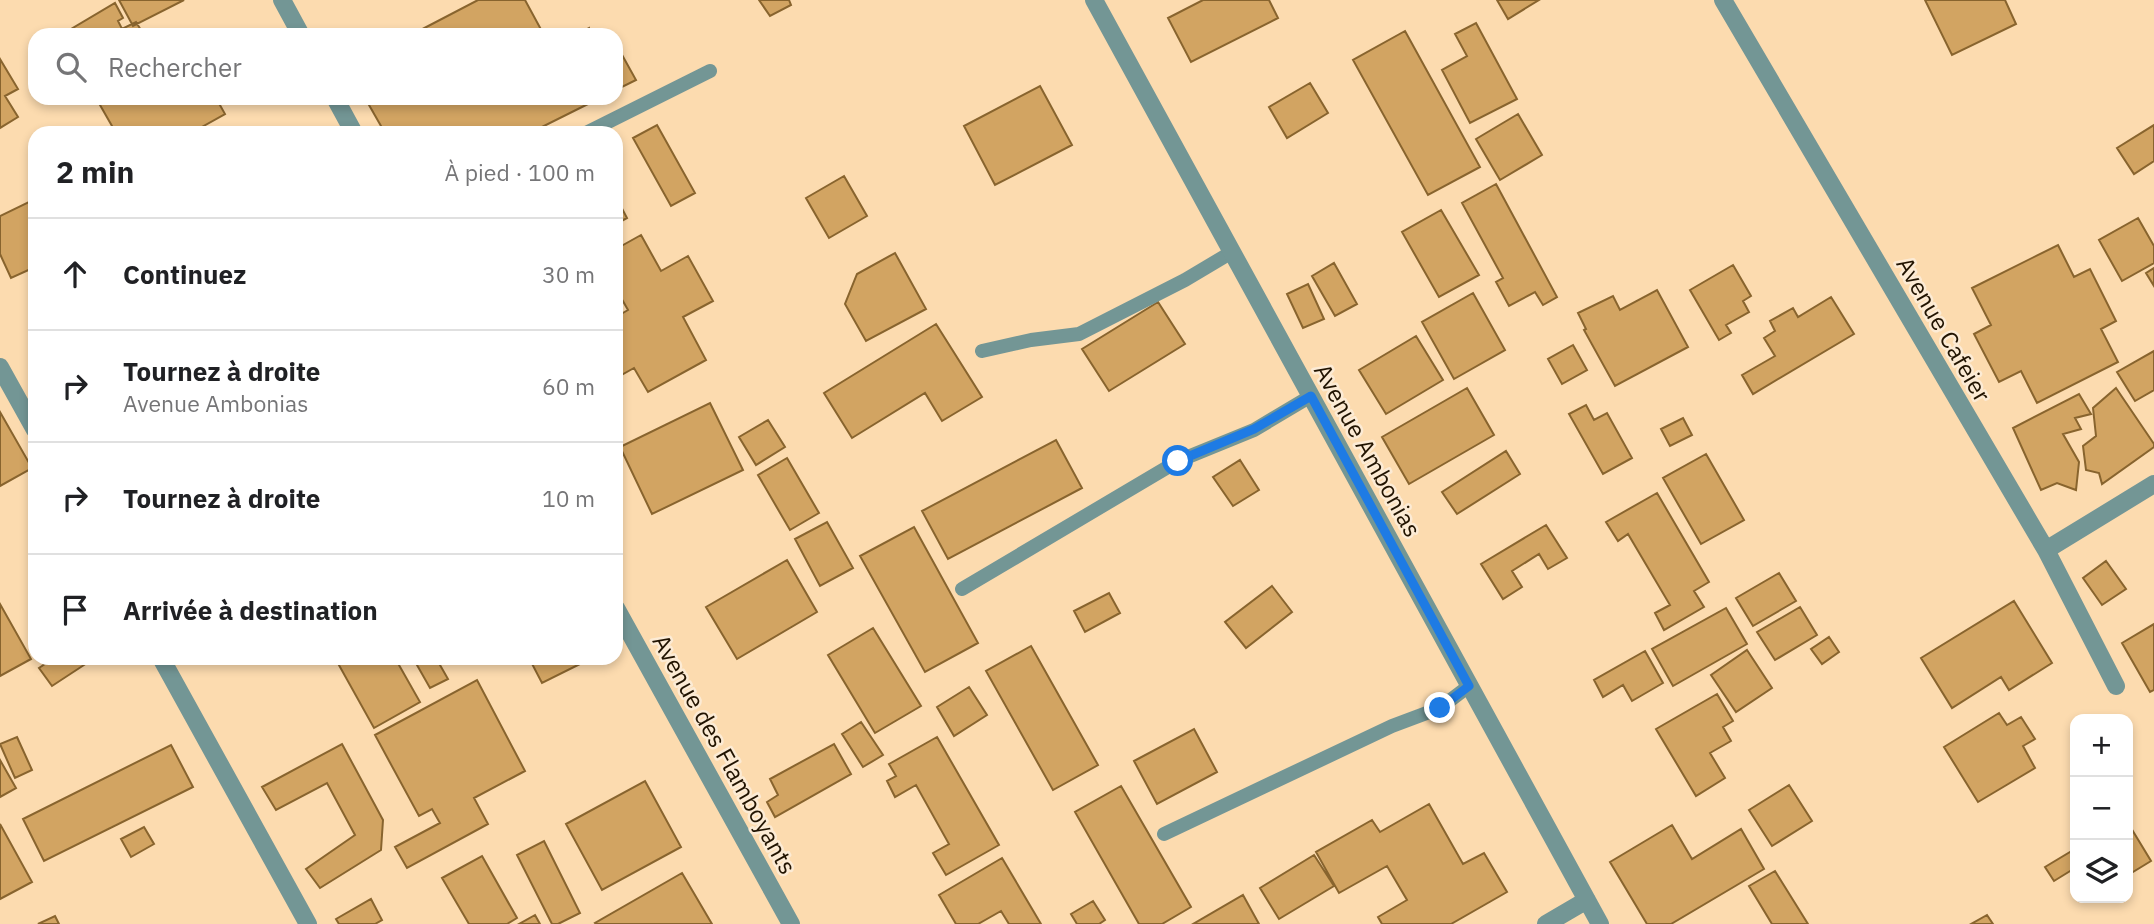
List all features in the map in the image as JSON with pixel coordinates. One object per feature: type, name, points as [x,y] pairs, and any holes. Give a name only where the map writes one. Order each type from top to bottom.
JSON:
[{"type":"street","points":[[282,0],[297,28]]},
{"type":"street","name":"Avenue Ambonias","points":[[1094,0],[1600,924]]},
{"type":"street","name":"Avenue Cafeier","points":[[1723,0],[2046,550],[2116,686]]},
{"type":"street","points":[[339,105],[350,126]]},
{"type":"street","points":[[0,367],[28,417]]},
{"type":"street","points":[[2046,550],[2154,484]]},
{"type":"street","name":"Avenue des Flamboyants","points":[[623,621],[792,924]]},
{"type":"street","points":[[165,665],[308,924]]},
{"type":"street","points":[[1546,924],[1587,900]]},
{"type":"lane","points":[[600,126],[710,71]]},
{"type":"lane","points":[[982,351],[1031,340],[1079,334],[1185,280],[1232,252]]},
{"type":"lane","points":[[962,589],[1178,461],[1254,429],[1311,396]]},
{"type":"lane","points":[[1164,834],[1392,726],[1440,708],[1469,686]]},
{"type":"building","points":[[119,0],[184,0],[133,26]]},
{"type":"building","points":[[478,0],[525,0],[540,28],[424,28]]},
{"type":"building","points":[[759,0],[789,0],[791,5],[770,16]]},
{"type":"building","points":[[1203,0],[1269,0],[1278,18],[1191,62],[1168,18]]},
{"type":"building","points":[[1497,0],[1539,0],[1508,19]]},
{"type":"building","points":[[1925,0],[2005,0],[2016,24],[1952,55]]},
{"type":"building","points":[[115,3],[123,18],[118,21],[122,28],[73,28]]},
{"type":"building","points":[[136,22],[140,28],[124,28]]},
{"type":"building","points":[[1476,23],[1517,99],[1470,123],[1442,70],[1467,56],[1455,34]]},
{"type":"building","points":[[1405,31],[1480,167],[1428,195],[1353,60]]},
{"type":"building","points":[[623,57],[636,80],[623,86]]},
{"type":"building","points":[[0,59],[18,89],[5,96],[18,117],[0,128]]},
{"type":"building","points":[[1310,83],[1328,113],[1287,138],[1269,107]]},
{"type":"building","points":[[1040,86],[1072,145],[995,185],[964,126]]},
{"type":"building","points":[[100,105],[220,105],[225,114],[204,126],[112,126]]},
{"type":"building","points":[[369,105],[586,105],[544,126],[381,126]]},
{"type":"building","points":[[1518,114],[1542,155],[1500,180],[1476,139]]},
{"type":"building","points":[[657,125],[695,193],[671,206],[633,138]]},
{"type":"building","points":[[2154,125],[2154,161],[2134,174],[2117,148]]},
{"type":"building","points":[[844,176],[867,216],[829,238],[806,198]]},
{"type":"building","points":[[1496,184],[1557,297],[1543,305],[1535,292],[1509,306],[1496,282],[1503,278],[1462,203]]},
{"type":"building","points":[[28,202],[28,270],[11,278],[0,254],[0,216]]},
{"type":"building","points":[[1441,210],[1479,275],[1439,297],[1402,232]]},
{"type":"building","points":[[2138,218],[2154,246],[2154,263],[2122,281],[2099,240]]},
{"type":"building","points":[[641,235],[661,271],[688,256],[713,301],[683,317],[706,360],[648,392],[634,368],[623,374],[623,313],[628,310],[623,301],[623,245]]},
{"type":"building","points":[[2058,245],[2074,277],[2090,269],[2116,321],[2101,329],[2118,362],[2037,403],[2021,371],[1999,382],[1974,334],[1991,325],[1972,288]]},
{"type":"building","points":[[895,253],[926,309],[866,341],[845,304],[857,274]]},
{"type":"building","points":[[1334,263],[1357,304],[1335,316],[1312,276]]},
{"type":"building","points":[[1733,265],[1751,296],[1743,301],[1749,312],[1726,325],[1731,333],[1719,340],[1690,290]]},
{"type":"building","points":[[2154,268],[2154,286],[2146,273]]},
{"type":"building","points":[[1308,284],[1324,319],[1303,328],[1287,294]]},
{"type":"building","points":[[1657,290],[1688,347],[1615,386],[1584,330],[1586,329],[1578,313],[1613,296],[1620,310]]},
{"type":"building","points":[[1473,293],[1505,350],[1454,379],[1422,322]]},
{"type":"building","points":[[1831,297],[1854,334],[1753,394],[1742,375],[1775,356],[1764,338],[1775,331],[1770,321],[1793,308],[1798,317]]},
{"type":"building","points":[[1158,302],[1185,344],[1109,391],[1082,349]]},
{"type":"building","points":[[936,324],[982,397],[942,421],[925,393],[852,438],[824,393]]},
{"type":"building","points":[[1416,336],[1443,380],[1386,414],[1359,370]]},
{"type":"building","points":[[1573,345],[1587,370],[1562,384],[1548,359]]},
{"type":"building","points":[[2154,351],[2154,390],[2135,401],[2117,372]]},
{"type":"building","points":[[1467,388],[1494,435],[1409,484],[1382,437]]},
{"type":"building","points":[[2116,388],[2154,447],[2102,484],[2099,473],[2086,470],[2083,446],[2096,436],[2093,408]]},
{"type":"building","points":[[2079,394],[2091,414],[2075,418],[2081,429],[2063,434],[2079,462],[2076,490],[2057,483],[2041,490],[2013,428]]},
{"type":"building","points":[[710,403],[743,470],[652,514],[623,453],[623,446]]},
{"type":"building","points":[[1586,405],[1594,420],[1607,413],[1632,458],[1603,474],[1569,414]]},
{"type":"building","points":[[0,412],[28,461],[28,470],[0,486]]},
{"type":"building","points":[[1683,418],[1692,435],[1670,446],[1661,429]]},
{"type":"building","points":[[768,420],[785,447],[756,465],[739,437]]},
{"type":"building","points":[[1056,440],[1082,488],[948,559],[922,511]]},
{"type":"building","points":[[1506,451],[1520,474],[1457,514],[1442,492]]},
{"type":"building","points":[[1706,454],[1744,520],[1701,544],[1663,478]]},
{"type":"building","points":[[787,458],[819,513],[790,530],[758,475]]},
{"type":"building","points":[[1240,460],[1259,490],[1233,506],[1213,477]]},
{"type":"building","points":[[1657,493],[1709,582],[1694,591],[1704,607],[1664,630],[1655,613],[1670,605],[1628,534],[1618,541],[1606,522]]},
{"type":"building","points":[[827,522],[853,568],[820,586],[795,539]]},
{"type":"building","points":[[1546,525],[1567,558],[1548,569],[1539,554],[1512,571],[1522,587],[1503,599],[1481,564]]},
{"type":"building","points":[[914,527],[978,643],[925,672],[860,556]]},
{"type":"building","points":[[787,560],[817,612],[737,659],[706,607]]},
{"type":"building","points":[[2106,561],[2126,589],[2102,605],[2083,578]]},
{"type":"building","points":[[1779,573],[1796,601],[1753,626],[1736,598]]},
{"type":"building","points":[[1272,586],[1292,612],[1246,648],[1225,622]]},
{"type":"building","points":[[1109,593],[1120,613],[1085,632],[1074,611]]},
{"type":"building","points":[[2014,601],[2052,663],[2009,690],[2001,677],[1952,708],[1921,658]]},
{"type":"building","points":[[0,604],[28,654],[28,661],[0,676]]},
{"type":"building","points":[[1800,607],[1817,635],[1775,660],[1757,632]]},
{"type":"building","points":[[1726,608],[1747,644],[1673,686],[1652,649]]},
{"type":"building","points":[[2154,624],[2154,690],[2150,692],[2122,643]]},
{"type":"building","points":[[873,628],[921,706],[875,733],[828,655]]},
{"type":"building","points":[[1829,637],[1839,652],[1822,664],[1811,649]]},
{"type":"building","points":[[1031,646],[1098,765],[1053,790],[986,671]]},
{"type":"building","points":[[1747,650],[1772,688],[1736,712],[1711,675]]},
{"type":"building","points":[[1645,651],[1663,683],[1632,701],[1623,685],[1603,697],[1594,680]]},
{"type":"building","points":[[44,665],[84,665],[52,686],[39,668]]},
{"type":"building","points":[[339,665],[399,665],[420,702],[374,728]]},
{"type":"building","points":[[417,665],[440,665],[448,679],[430,688]]},
{"type":"building","points":[[533,665],[578,665],[542,683]]},
{"type":"building","points":[[477,680],[525,771],[474,798],[488,824],[407,868],[395,847],[440,823],[432,809],[419,816],[375,735]]},
{"type":"building","points":[[969,687],[987,715],[954,736],[937,707]]},
{"type":"building","points":[[1717,694],[1733,721],[1723,727],[1731,741],[1710,753],[1725,778],[1696,796],[1656,729]]},
{"type":"building","points":[[1999,713],[2007,725],[2021,717],[2035,739],[2023,746],[2035,768],[1978,802],[1944,747]]},
{"type":"building","points":[[861,722],[883,755],[863,767],[842,734]]},
{"type":"building","points":[[1194,729],[1217,772],[1157,804],[1134,761]]},
{"type":"building","points":[[17,737],[32,770],[15,778],[0,744]]},
{"type":"building","points":[[937,737],[999,845],[946,875],[933,853],[949,844],[916,785],[895,797],[887,781],[896,776],[889,764]]},
{"type":"building","points":[[342,744],[383,820],[381,850],[320,888],[306,869],[355,835],[327,783],[276,810],[262,787]]},
{"type":"building","points":[[834,744],[851,774],[775,817],[767,802],[778,795],[770,779]]},
{"type":"building","points":[[171,745],[193,787],[44,861],[23,819]]},
{"type":"building","points":[[0,760],[16,788],[0,797]]},
{"type":"building","points":[[645,781],[681,847],[602,890],[566,824]]},
{"type":"building","points":[[1789,785],[1812,821],[1772,846],[1749,810]]},
{"type":"building","points":[[1121,786],[1191,907],[1162,924],[1139,924],[1075,812]]},
{"type":"building","points":[[1429,804],[1463,864],[1484,853],[1507,892],[1451,924],[1382,924],[1378,917],[1407,900],[1387,866],[1339,893],[1316,852],[1372,820],[1380,832]]},
{"type":"building","points":[[0,824],[32,882],[0,899]]},
{"type":"building","points":[[1672,825],[1692,859],[1741,829],[1764,869],[1671,924],[1647,924],[1610,862]]},
{"type":"building","points":[[144,827],[154,844],[131,857],[121,839]]},
{"type":"building","points":[[2133,831],[2151,861],[2133,872]]},
{"type":"building","points":[[544,841],[580,913],[558,924],[552,924],[517,855]]},
{"type":"building","points":[[2070,852],[2070,871],[2054,881],[2045,867]]},
{"type":"building","points":[[1314,855],[1334,886],[1279,919],[1260,888]]},
{"type":"building","points":[[482,856],[517,918],[507,924],[469,924],[442,878]]},
{"type":"building","points":[[1002,858],[1041,924],[1009,924],[1001,911],[978,924],[956,924],[939,895]]},
{"type":"building","points":[[1775,871],[1808,924],[1772,924],[1749,886]]},
{"type":"building","points":[[682,873],[712,924],[595,923]]},
{"type":"building","points":[[1243,895],[1259,924],[1193,924]]},
{"type":"building","points":[[371,899],[382,920],[375,924],[339,924],[336,919]]},
{"type":"building","points":[[1093,901],[1105,920],[1099,924],[1077,924],[1071,914]]},
{"type":"building","points":[[535,915],[540,924],[519,924]]},
{"type":"building","points":[[1987,915],[1993,924],[1971,924]]},
{"type":"building","points":[[55,916],[59,924],[38,924]]},
{"type":"route","points":[[1178,461],[1254,429],[1311,396],[1469,686],[1440,708]]}]
